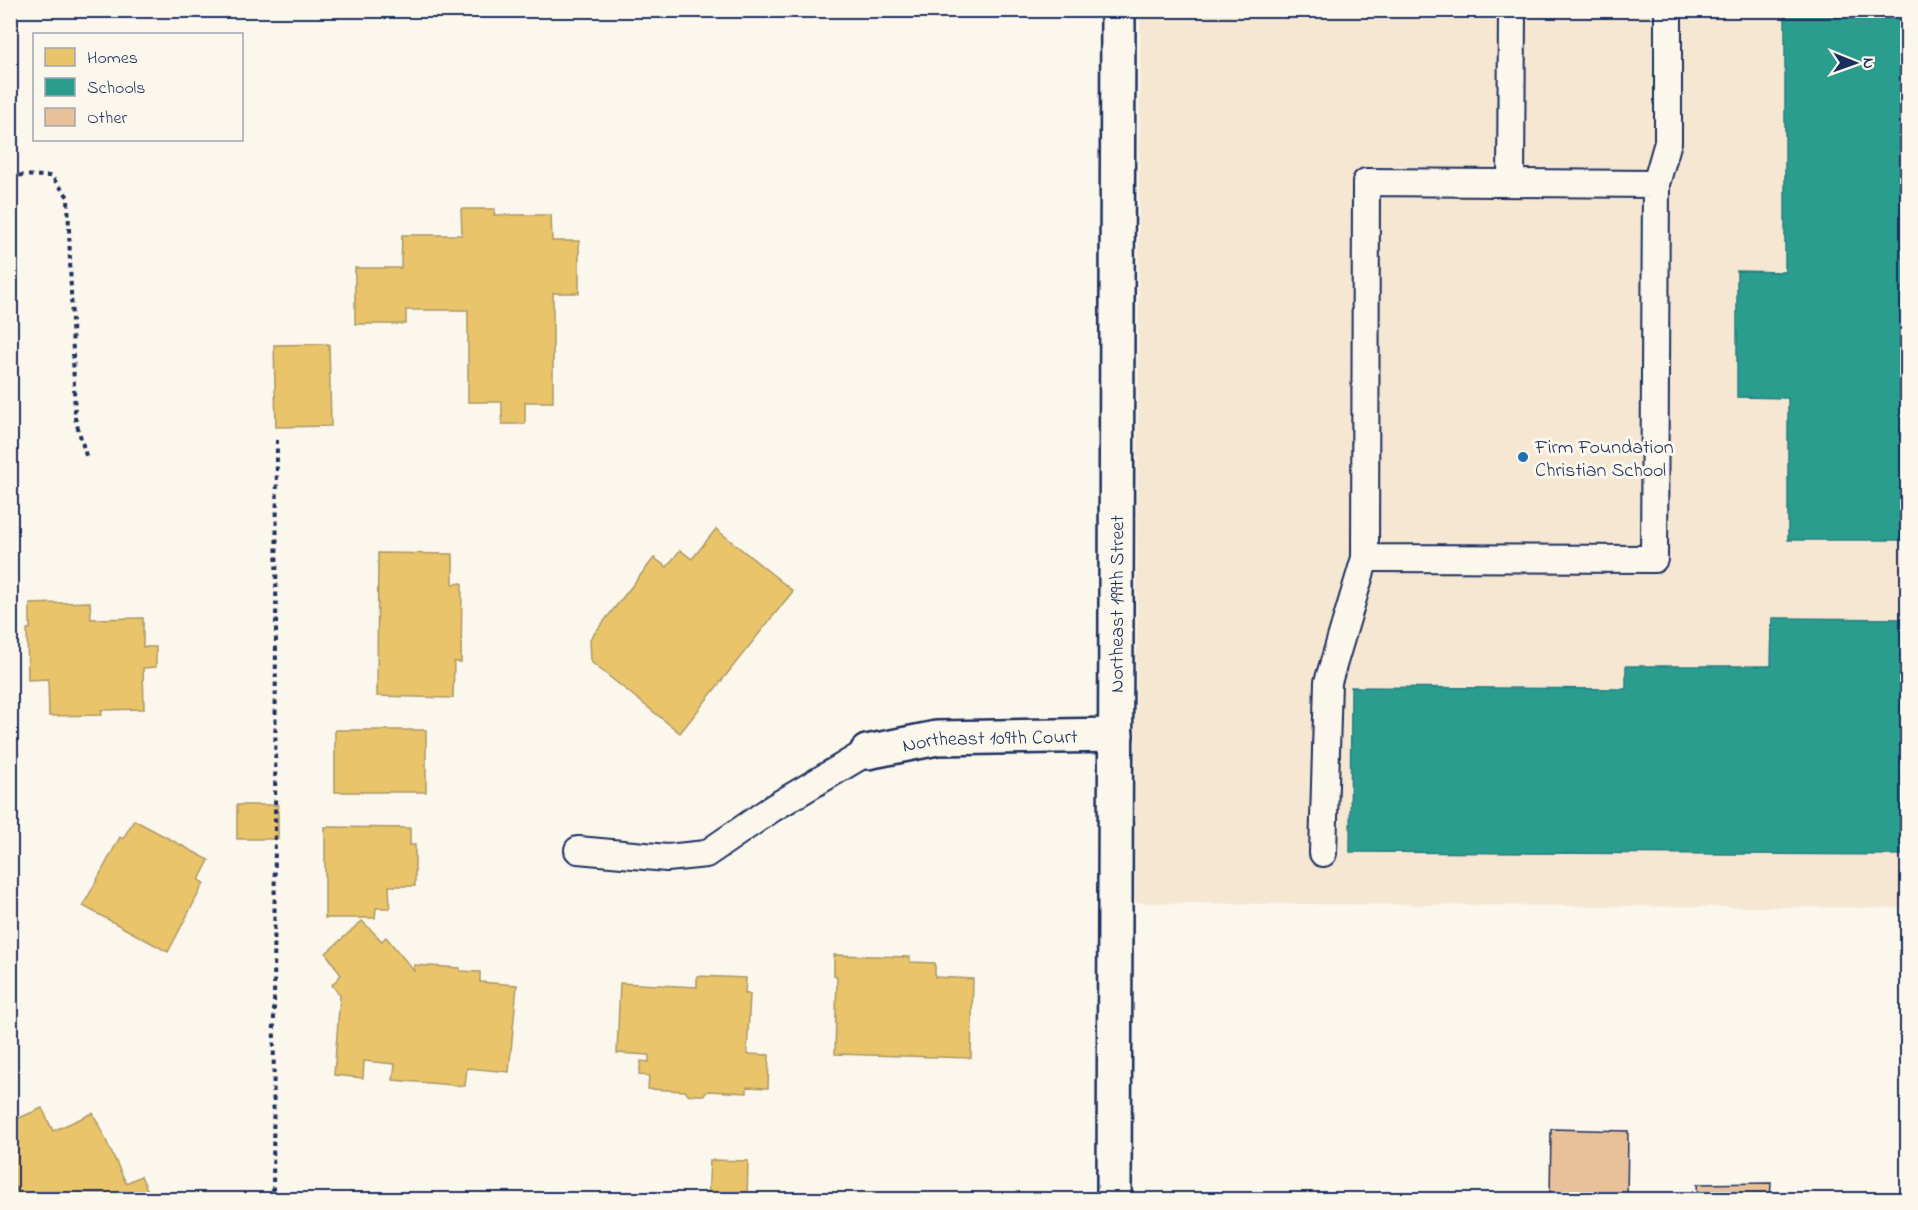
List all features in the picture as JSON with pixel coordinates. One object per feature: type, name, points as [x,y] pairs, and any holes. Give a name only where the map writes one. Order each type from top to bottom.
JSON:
[{"type":"main road","name":"Northeast 199th Street","points":[[1114,1200],[1118,10]]},
{"type":"main road","name":"Northeast 109th Court","points":[[867,752],[937,738],[1116,735]]},
{"type":"lane","points":[[1511,183],[1512,10]]},
{"type":"lane","points":[[1365,558],[1654,559],[1656,184],[1668,142],[1668,10]]},
{"type":"lane","points":[[1323,853],[1328,682],[1365,558],[1366,182],[1656,184]]},
{"type":"lane","points":[[578,850],[668,858],[706,854],[772,808],[867,752]]},
{"type":"path","points":[[10,175],[51,176],[68,197],[75,418],[87,459]]},
{"type":"path","points":[[273,1200],[277,440]]},
{"type":"shaded area","name":"Firm Foundation Christian School","points":[[1140,11],[1907,11],[1907,908],[1135,903]]},
{"type":"building: Homes","points":[[461,209],[495,209],[494,215],[551,215],[552,241],[579,241],[579,293],[553,293],[553,402],[525,402],[525,424],[502,424],[502,402],[468,402],[468,310],[406,310],[406,324],[355,324],[355,268],[401,268],[402,235],[462,235]]},
{"type":"building: Homes","points":[[329,344],[331,426],[276,427],[274,345]]},
{"type":"building: Homes","points":[[716,529],[793,591],[680,733],[591,662],[590,639],[654,558],[667,567],[680,550],[692,559]]},
{"type":"building: Homes","points":[[378,553],[453,554],[453,584],[462,583],[461,662],[454,662],[453,698],[377,696]]},
{"type":"building: Homes","points":[[90,602],[91,619],[143,618],[143,647],[156,647],[156,667],[143,668],[144,709],[101,710],[102,715],[49,716],[48,679],[28,680],[27,629],[30,629],[30,604]]},
{"type":"building: Homes","points":[[335,730],[426,730],[426,792],[335,792]]},
{"type":"building: Homes","points":[[237,805],[278,805],[278,839],[237,839]]},
{"type":"building: Homes","points":[[134,820],[209,860],[199,880],[204,883],[168,952],[83,906],[120,837],[123,839]]},
{"type":"building: Homes","points":[[325,827],[410,828],[410,845],[415,845],[415,886],[389,886],[390,908],[376,908],[375,918],[325,918]]},
{"type":"building: Homes","points":[[362,921],[382,941],[386,937],[414,971],[414,965],[460,968],[460,971],[480,972],[480,982],[517,985],[509,1072],[467,1068],[465,1086],[393,1080],[395,1064],[364,1061],[363,1078],[334,1075],[340,995],[332,985],[341,975],[326,953]]},
{"type":"building: Homes","points":[[834,955],[910,957],[910,962],[935,963],[935,977],[973,979],[971,1058],[835,1054],[837,976],[834,976]]},
{"type":"building: Homes","points":[[697,976],[746,978],[745,994],[750,994],[747,1054],[769,1055],[768,1088],[747,1087],[747,1093],[708,1091],[704,1095],[689,1095],[685,1091],[648,1089],[649,1076],[639,1075],[641,1061],[649,1062],[649,1055],[617,1053],[620,983],[697,987]]},
{"type":"building: Homes","points":[[42,1108],[53,1131],[93,1113],[126,1183],[141,1176],[152,1200],[21,1200],[10,1178],[10,1122]]},
{"type":"building: Homes","points":[[710,1160],[748,1161],[747,1200],[708,1200]]},
{"type":"building: Schools","points":[[1785,10],[1908,10],[1908,540],[1788,540],[1788,398],[1737,397],[1737,271],[1785,272]]},
{"type":"building: Schools","points":[[1772,618],[1908,619],[1908,855],[1350,852],[1351,687],[1626,689],[1626,666],[1771,666]]},
{"type":"building: Other","points":[[1551,1129],[1628,1131],[1627,1200],[1550,1200]]},
{"type":"building: Other","points":[[1771,1183],[1770,1200],[1698,1200],[1697,1184]]},
{"type":"place","name":"Firm Foundation Christian School","points":[[1523,457]]}]
